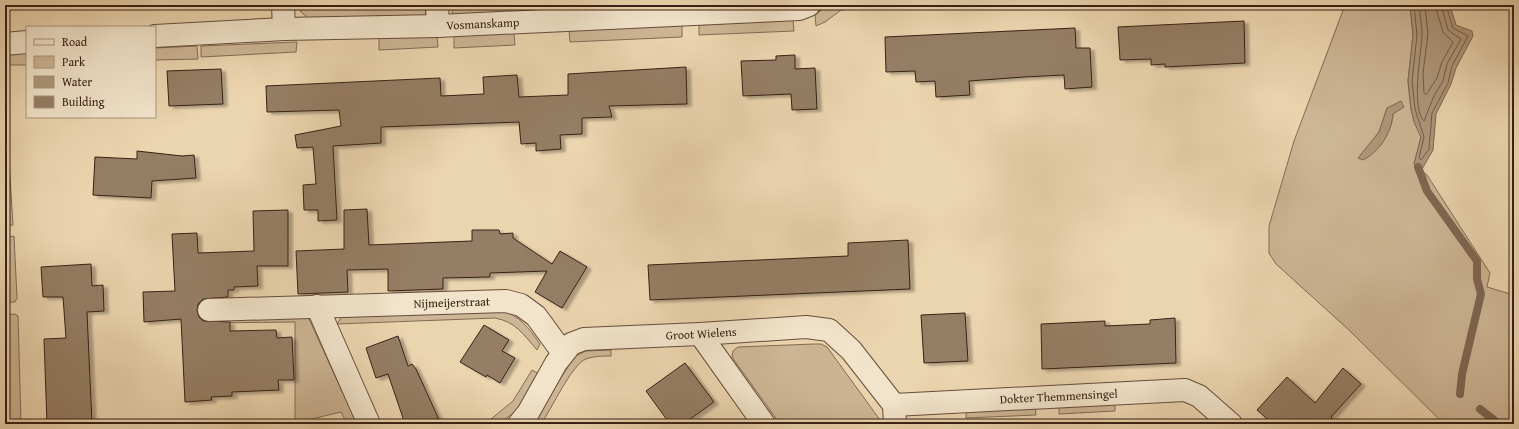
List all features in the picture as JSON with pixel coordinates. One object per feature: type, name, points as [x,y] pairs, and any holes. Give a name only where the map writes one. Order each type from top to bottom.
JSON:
[{"type":"street","points":[[283,5],[284,29]]},
{"type":"street","name":"Vosmanskamp","points":[[156,36],[284,29],[438,15],[799,9],[810,5]]},
{"type":"street","points":[[5,44],[26,42]]},
{"type":"street","name":"Nijmeijerstraat","points":[[209,310],[506,301],[522,305],[536,316],[563,354]]},
{"type":"street","points":[[316,306],[369,424]]},
{"type":"street","name":"Groot Wielens","points":[[519,424],[528,413],[563,354],[571,344],[584,339],[700,334],[806,327],[829,330],[851,350],[894,414]]},
{"type":"street","points":[[700,334],[764,424]]},
{"type":"street","name":"Dokter Themmensingel","points":[[894,414],[1185,390],[1199,396],[1231,424]]},
{"type":"green space","points":[[298,5],[426,5],[426,17],[308,18],[301,12]]},
{"type":"green space","points":[[451,5],[557,5],[558,11],[453,16]]},
{"type":"green space","points":[[562,5],[696,5],[562,11]]},
{"type":"green space","points":[[828,5],[897,5],[841,10],[825,22],[816,26],[815,15]]},
{"type":"green space","points":[[1345,5],[1410,5],[1413,35],[1408,81],[1411,110],[1421,137],[1414,164],[1427,175],[1490,273],[1487,287],[1514,295],[1514,424],[1444,424],[1350,331],[1276,264],[1269,253],[1269,226],[1294,141]],"holes":[[[1387,108],[1393,114],[1392,122],[1386,135],[1377,145],[1359,158],[1379,132]]]},
{"type":"green space","points":[[793,20],[794,31],[699,35],[699,25]]},
{"type":"green space","points":[[682,25],[682,37],[570,42],[569,30]]},
{"type":"green space","points":[[514,33],[515,45],[454,48],[454,35]]},
{"type":"green space","points":[[437,36],[438,47],[379,50],[379,38]]},
{"type":"green space","points":[[297,42],[296,52],[201,57],[201,46]]},
{"type":"green space","points":[[197,46],[198,59],[156,60],[156,48]]},
{"type":"green space","points":[[26,53],[26,65],[9,65],[9,54]]},
{"type":"green space","points":[[5,96],[13,225],[5,226]]},
{"type":"green space","points":[[14,236],[17,298],[15,302],[5,302],[5,238]]},
{"type":"green space","points":[[205,301],[304,316],[309,319],[357,424],[347,424],[341,412],[295,423],[295,322],[206,323]]},
{"type":"green space","points":[[501,310],[519,319],[528,328],[540,344],[537,350],[514,326],[508,322],[495,318],[337,324],[341,318],[347,316]]},
{"type":"green space","points":[[15,314],[18,316],[21,424],[5,424],[5,315]]},
{"type":"green space","points":[[821,344],[827,347],[883,424],[780,424],[732,357],[733,351],[738,347]]},
{"type":"green space","points":[[611,350],[611,356],[592,357],[580,363],[568,378],[541,424],[531,424],[575,356],[586,351]]},
{"type":"green space","points":[[532,370],[539,374],[517,410],[499,424],[485,424],[513,401]]},
{"type":"green space","points":[[1115,403],[1115,411],[1059,414],[1059,406]]},
{"type":"green space","points":[[1035,407],[1036,415],[966,418],[966,410]]},
{"type":"water","points":[[1410,5],[1450,5],[1456,25],[1472,31],[1473,36],[1456,68],[1451,84],[1436,114],[1433,150],[1421,171],[1414,164],[1421,137],[1414,122],[1408,81],[1413,35]]},
{"type":"water","points":[[1401,101],[1404,107],[1393,114],[1390,128],[1384,141],[1375,152],[1363,160],[1358,158],[1379,132],[1387,108]]},
{"type":"building","points":[[1244,21],[1245,63],[1165,67],[1165,64],[1151,65],[1151,59],[1120,60],[1118,27]]},
{"type":"building","points":[[1075,28],[1076,48],[1090,48],[1092,87],[1065,89],[1064,75],[1024,77],[969,81],[970,95],[936,97],[935,81],[916,82],[915,71],[886,72],[885,37]]},
{"type":"building","points":[[795,55],[795,69],[815,68],[817,109],[792,110],[791,94],[743,96],[741,61],[776,60],[776,56]]},
{"type":"building","points":[[686,67],[687,104],[609,106],[612,117],[582,118],[582,134],[560,135],[561,149],[536,151],[536,143],[521,144],[519,122],[381,127],[381,143],[333,146],[337,220],[318,221],[318,210],[304,210],[303,185],[316,184],[313,147],[297,148],[295,135],[341,126],[339,110],[267,112],[266,86],[440,78],[441,96],[484,94],[483,77],[517,75],[519,97],[568,95],[568,74]]},
{"type":"building","points":[[221,69],[223,104],[169,106],[167,71]]},
{"type":"building","points":[[137,151],[182,156],[194,155],[196,178],[152,181],[151,198],[93,195],[95,157],[137,159]]},
{"type":"building","points":[[367,209],[369,245],[472,241],[472,230],[499,230],[500,234],[513,233],[513,238],[552,264],[560,251],[587,267],[562,308],[535,292],[547,271],[490,273],[490,277],[443,278],[443,289],[388,291],[388,269],[347,270],[348,292],[298,294],[296,251],[344,249],[344,210]]},
{"type":"building","points":[[288,210],[288,266],[257,266],[258,286],[234,287],[234,290],[228,290],[228,297],[203,299],[198,304],[197,311],[199,317],[203,321],[230,322],[230,331],[276,330],[277,338],[292,337],[294,380],[278,380],[279,390],[232,392],[232,396],[211,397],[212,400],[185,402],[181,319],[144,322],[143,292],[175,291],[172,234],[197,233],[198,253],[254,251],[253,211]]},
{"type":"building","points":[[908,240],[910,289],[650,300],[648,265],[848,256],[848,243]]},
{"type":"building","points":[[91,264],[92,286],[103,285],[104,311],[87,312],[92,424],[47,424],[44,339],[66,338],[63,297],[43,297],[41,267]]},
{"type":"building","points":[[965,313],[968,361],[924,363],[921,315]]},
{"type":"building","points":[[1175,318],[1176,363],[1042,369],[1041,324],[1105,321],[1105,326],[1150,324],[1150,320]]},
{"type":"building","points":[[484,325],[509,340],[502,351],[515,358],[500,383],[460,362]]},
{"type":"building","points":[[398,336],[408,366],[412,364],[416,369],[441,424],[405,424],[388,374],[376,378],[366,348]]},
{"type":"building","points":[[685,363],[714,402],[683,424],[670,424],[646,391]]},
{"type":"building","points":[[1343,368],[1361,384],[1331,417],[1338,424],[1273,424],[1257,410],[1287,377],[1315,403]]},
{"type":"waterway","points":[[1418,167],[1427,191],[1477,261],[1477,279],[1481,294],[1462,374],[1460,394]]},
{"type":"waterway","points":[[1480,409],[1499,424]]}]
